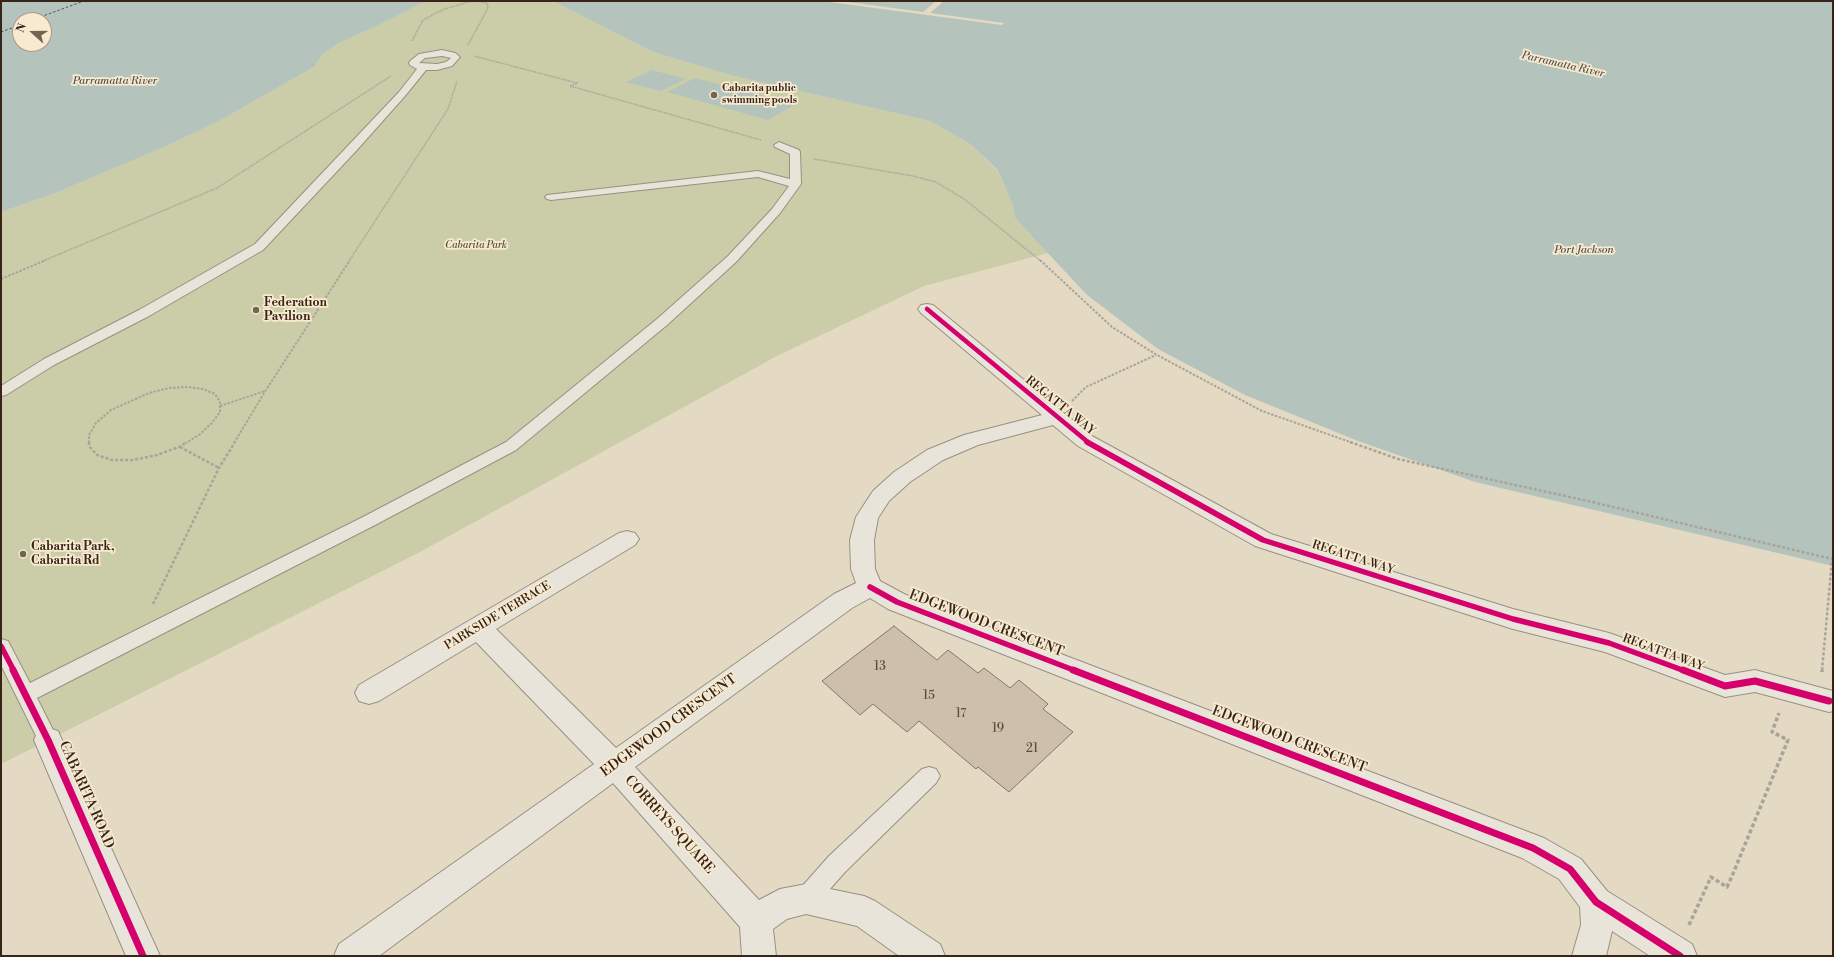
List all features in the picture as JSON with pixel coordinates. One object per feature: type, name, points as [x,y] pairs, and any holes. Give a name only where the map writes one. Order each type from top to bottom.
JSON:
[{"type":"street","name":"REGATTA WAY","points":[[926,309],[1085,441],[1263,540],[1513,619],[1608,643],[1726,686],[1754,681],[1829,701]]},
{"type":"street","points":[[870,588],[863,569],[862,540],[867,517],[881,496],[902,477],[935,455],[971,440],[1056,418]]},
{"type":"street","name":"PARKSIDE TERRACE","points":[[370,693],[628,539]]},
{"type":"street","name":"EDGEWOOD CRESCENT","points":[[351,956],[843,601],[870,588],[897,602],[1533,848],[1570,869],[1596,902],[1678,954]]},
{"type":"street","name":"CORREYS SQUARE","points":[[479,628],[614,765],[756,921]]},
{"type":"street","name":"CABARITA ROAD","points":[[48,740],[143,956]]},
{"type":"street","points":[[759,956],[756,921],[780,906],[806,899],[864,912],[928,956]]},
{"type":"street","points":[[1589,956],[1597,925],[1596,902]]},
{"type":"lane","points":[[1,392],[49,362],[144,313],[260,247],[352,149],[402,94],[423,68]]},
{"type":"lane","points":[[25,695],[369,521],[511,446],[662,322],[732,259],[776,211],[796,184],[795,152],[779,146]]},
{"type":"lane","points":[[551,198],[758,174],[796,184]]},
{"type":"lane","name":"CABARITA ROAD","points":[[1,646],[48,740]]},
{"type":"lane","points":[[806,899],[837,864],[929,776]]},
{"type":"path","points":[[412,41],[423,20],[442,10],[468,2],[477,1],[487,4],[488,8],[468,47]]},
{"type":"path","points":[[472,55],[577,83],[570,86],[779,146]]},
{"type":"path","points":[[1,279],[217,188],[391,76]]},
{"type":"path","points":[[138,637],[219,468],[266,390],[448,109],[458,79]]},
{"type":"path","points":[[795,152],[810,158],[913,176],[936,182],[964,199],[1032,253],[1112,327],[1157,355],[1262,411],[1398,459],[1592,502],[1832,559],[1822,672],[1782,688]]},
{"type":"path","points":[[1056,418],[1086,387],[1157,355]]},
{"type":"path","points":[[188,387],[203,389],[215,394],[220,402],[220,412],[212,424],[199,435],[179,446],[157,455],[133,460],[112,460],[97,455],[89,446],[89,435],[96,423],[111,410],[149,393],[169,388],[188,387]]},
{"type":"path","points":[[220,406],[266,390]]},
{"type":"path","points":[[179,446],[219,468]]},
{"type":"path","points":[[1692,918],[1711,877],[1727,886],[1732,876],[1788,740],[1772,732],[1778,714]]},
{"type":"green space","name":"Cabarita Park","points":[[426,1],[553,1],[653,52],[730,75],[930,121],[970,144],[997,170],[1013,205],[1015,218],[1048,253],[924,286],[777,356],[420,552],[1,764],[1,212],[53,194],[162,148],[219,121],[314,67],[323,54],[339,43]]},
{"type":"water","name":"Parramatta River","points":[[1,1],[426,1],[339,43],[323,54],[314,67],[219,121],[162,148],[53,194],[1,212]]},
{"type":"water","name":"Port Jackson","points":[[553,1],[1833,1],[1833,566],[1475,482],[1358,441],[1245,395],[1158,349],[1087,295],[1015,218],[1013,205],[997,169],[970,144],[930,121],[730,75],[653,52]]},
{"type":"water","points":[[652,70],[686,79],[660,91],[626,82]]},
{"type":"water","points":[[695,78],[796,104],[768,120],[667,92]]},
{"type":"pier","points":[[822,1],[841,1],[923,12],[936,1],[944,1],[930,13],[1004,23],[1002,25]]},
{"type":"building","points":[[894,626],[937,660],[948,650],[978,673],[984,668],[1010,688],[1019,680],[1048,704],[1043,709],[1073,732],[1009,792],[978,767],[976,769],[919,721],[907,732],[873,704],[860,715],[822,681]]},
{"type":"ferry route","points":[[52,13],[84,1]]},
{"type":"ferry route","points":[[1,32],[12,28]]},
{"type":"cycle path","points":[[927,309],[1085,441],[1263,540],[1513,619],[1609,643],[1725,686],[1755,681],[1829,701]]},
{"type":"cycle path","points":[[870,587],[897,602],[1533,848],[1570,869],[1596,902],[1680,956]]},
{"type":"cycle path","points":[[1,646],[48,740],[143,956]]},
{"type":"place","name":"Cabarita public swimming pools","points":[[714,95]]},
{"type":"place","name":"Federation Pavilion","points":[[256,310]]},
{"type":"place","name":"Cabarita Park, Cabarita Rd","points":[[23,554]]}]
